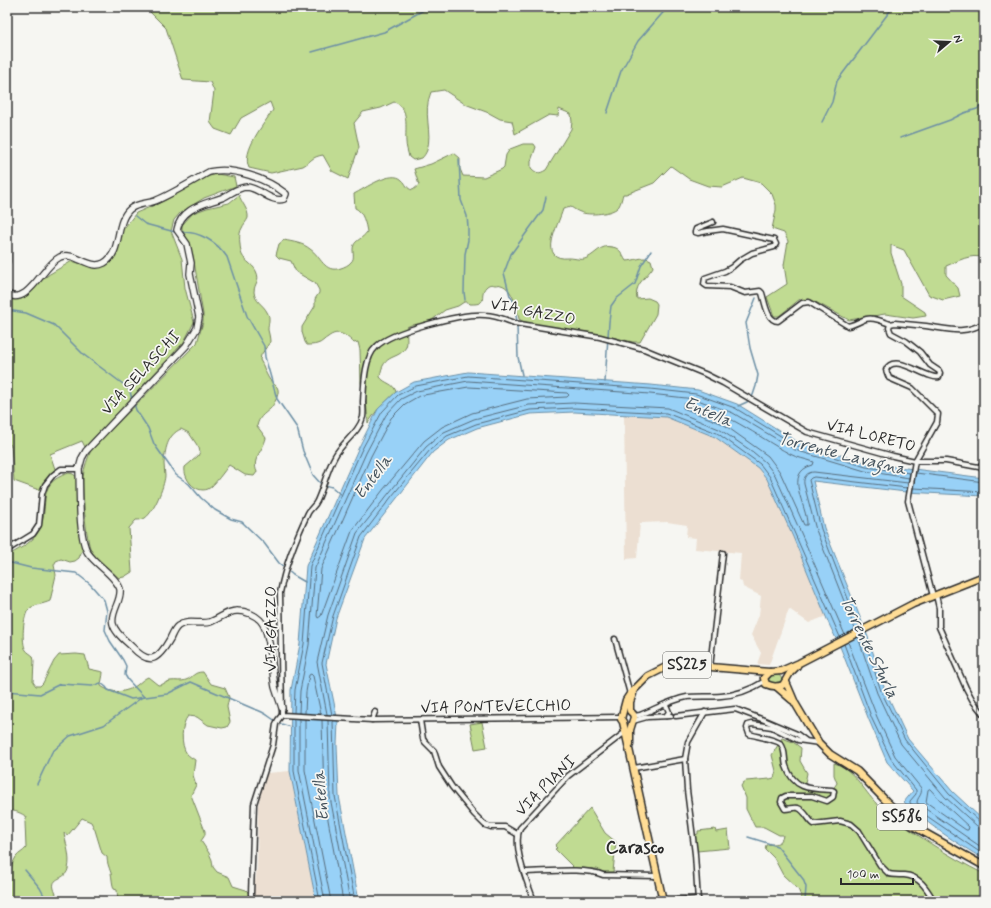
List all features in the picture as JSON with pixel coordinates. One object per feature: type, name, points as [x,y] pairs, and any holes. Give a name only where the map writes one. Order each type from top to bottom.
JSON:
[{"type":"main road","name":"SS225","points":[[663,901],[634,768],[624,733],[622,717],[626,700],[636,687],[648,676],[666,666],[676,664],[770,672],[781,671],[913,604],[984,576]]},
{"type":"main road","name":"SS225","points":[[746,670],[764,679],[766,684],[777,687],[783,685],[799,663]]},
{"type":"main road","points":[[781,671],[785,674],[786,680]]},
{"type":"main road","points":[[764,679],[770,672]]},
{"type":"main road","name":"SS586","points":[[786,680],[795,703],[819,743],[830,754],[857,771],[911,824],[984,866]]},
{"type":"main road","name":"SS225","points":[[631,758],[630,740],[632,717],[630,702],[636,687]]},
{"type":"main road","name":"SS586","points":[[777,687],[795,703]]},
{"type":"main road","points":[[622,717],[632,717],[628,724],[622,717]]},
{"type":"street","name":"VIA SELASCHI","points":[[7,294],[13,297],[22,296],[51,264],[60,257],[70,256],[96,265],[103,263],[112,255],[117,244],[120,226],[128,211],[134,206],[153,202],[209,172],[216,170],[253,176],[286,194],[284,199],[278,200],[260,191],[246,187],[238,189],[221,198],[201,204],[183,215],[178,222],[177,230],[187,244],[191,263],[191,281],[199,317],[197,328],[186,346],[86,451],[79,469],[82,540],[90,555],[118,584],[120,590],[119,598],[112,617],[112,624],[116,631],[141,656],[150,659],[157,657],[166,646],[176,627],[184,623],[209,622],[237,610],[247,612],[263,623],[270,650],[275,686],[282,708]]},
{"type":"street","points":[[713,222],[696,229],[695,232],[698,233],[723,229],[774,240],[776,244],[774,247],[752,254],[740,260],[725,271],[705,278],[704,282],[706,286],[730,287],[745,292],[760,291],[770,316],[775,321],[778,321],[802,303],[809,302],[848,326],[852,326],[864,319],[870,318],[890,324],[895,323],[954,331],[972,329],[984,323]]},
{"type":"street","points":[[7,251],[7,261]]},
{"type":"street","name":"VIA GAZZO","points":[[284,715],[282,708],[280,593],[284,574],[309,511],[316,504],[335,455],[350,438],[363,417],[364,384],[368,362],[372,351],[377,345],[387,339],[432,323],[485,314],[502,318],[514,323],[600,337],[644,349],[704,374],[759,404]]},
{"type":"street","points":[[890,324],[889,328],[891,333],[906,341],[920,352],[930,365],[940,370],[939,377],[935,378],[919,370],[894,364],[889,366],[886,370],[889,378],[912,388],[938,414],[937,422],[914,463],[908,501],[939,608],[939,627],[966,688],[973,701],[984,715]]},
{"type":"street","name":"VIA LORETO","points":[[759,404],[808,432],[914,463],[946,461],[984,468]]},
{"type":"street","points":[[7,550],[33,534],[39,525],[42,494],[45,485],[61,470],[79,469]]},
{"type":"street","points":[[710,667],[723,553]]},
{"type":"street","points":[[615,639],[630,694]]},
{"type":"street","points":[[632,717],[687,697],[735,694],[750,689],[764,679]]},
{"type":"street","points":[[632,717],[668,716],[669,712],[667,706],[665,705]]},
{"type":"street","points":[[676,716],[735,709],[797,734],[806,741]]},
{"type":"street","points":[[370,720],[375,712]]},
{"type":"street","points":[[663,901],[698,900],[695,854],[687,790],[685,759],[688,742],[705,712]]},
{"type":"street","points":[[252,901],[254,804],[272,745],[276,724],[284,715]]},
{"type":"street","name":"VIA PONTEVECCHIO","points":[[284,715],[370,720],[622,717]]},
{"type":"street","points":[[420,720],[423,739],[434,751],[439,767],[452,787],[485,825],[491,827],[505,826],[517,834]]},
{"type":"street","points":[[819,743],[788,736],[772,727],[752,724],[748,725],[747,728],[748,734],[776,741],[782,745],[785,753],[786,765],[795,781],[804,788],[834,791],[833,797],[827,801],[812,796],[786,796],[782,798],[781,802],[785,808],[800,808],[808,820],[814,824],[840,821],[851,824],[859,831],[880,865],[888,874],[906,875],[919,880],[928,890],[934,901]]},
{"type":"street","name":"VIA PIANI","points":[[534,901],[520,858],[517,834],[520,828],[568,776],[624,733]]},
{"type":"street","points":[[634,768],[685,759]]},
{"type":"street","points":[[524,872],[567,871],[595,872],[603,875],[657,876]]},
{"type":"shaded area","points":[[624,414],[666,417],[715,437],[758,468],[767,479],[826,616],[809,623],[789,609],[769,665],[757,664],[761,653],[751,635],[759,615],[761,596],[743,587],[742,582],[739,581],[741,553],[695,549],[696,538],[686,537],[687,525],[667,522],[640,523],[637,558],[626,559]]},
{"type":"shaded area","points":[[290,771],[316,901],[255,901],[254,891],[257,868],[258,806],[262,787],[267,773]]},
{"type":"green space","points":[[145,7],[984,7],[984,258],[974,256],[969,257],[946,266],[946,275],[958,288],[960,296],[943,300],[929,295],[904,250],[891,245],[891,253],[901,284],[901,296],[925,312],[926,316],[913,318],[885,314],[849,320],[812,300],[800,299],[779,316],[774,316],[767,297],[787,284],[784,265],[788,241],[784,233],[772,229],[776,205],[772,194],[761,183],[743,178],[722,187],[708,186],[689,179],[671,166],[654,183],[623,194],[619,206],[612,211],[601,214],[589,214],[579,212],[571,207],[563,209],[552,241],[554,254],[559,257],[585,259],[602,248],[608,246],[619,250],[626,261],[642,258],[651,260],[653,267],[640,283],[636,294],[637,299],[648,298],[655,301],[657,304],[656,314],[640,342],[633,342],[594,333],[539,326],[522,321],[519,319],[514,299],[509,290],[500,285],[491,284],[484,290],[482,301],[480,303],[470,304],[468,302],[464,302],[458,306],[445,310],[432,320],[407,327],[406,347],[399,354],[387,360],[384,364],[380,377],[391,385],[396,392],[378,409],[368,423],[366,400],[361,383],[360,350],[358,342],[354,343],[345,335],[335,333],[319,343],[307,345],[302,332],[302,327],[315,306],[315,299],[319,293],[319,290],[315,283],[296,272],[291,261],[279,258],[276,255],[279,244],[284,240],[301,244],[314,252],[323,263],[331,269],[341,268],[349,264],[352,260],[353,247],[367,232],[362,215],[355,208],[354,194],[371,184],[385,178],[392,177],[397,177],[402,180],[413,190],[419,185],[414,169],[431,164],[454,153],[460,158],[460,169],[463,176],[484,177],[502,169],[504,167],[506,155],[510,149],[523,144],[534,144],[536,147],[531,161],[531,168],[538,173],[542,172],[546,170],[571,129],[571,114],[559,109],[558,116],[549,115],[515,134],[512,121],[500,119],[465,104],[444,90],[431,92],[427,107],[429,143],[427,151],[422,158],[413,160],[409,157],[406,144],[405,113],[399,105],[394,102],[381,108],[363,112],[354,123],[359,147],[348,179],[332,171],[323,155],[314,158],[303,166],[271,173],[249,168],[247,161],[251,146],[259,130],[273,110],[270,102],[241,118],[231,135],[215,129],[210,122],[214,91],[210,82],[183,80],[166,28]]},
{"type":"green space","points":[[217,174],[234,177],[236,186],[204,198],[180,213],[174,220],[171,231],[182,259],[185,288],[194,322],[184,342],[85,447],[82,441],[50,454],[55,469],[45,480],[39,490],[14,481],[11,445],[7,444],[7,296],[20,297],[28,294],[46,276],[72,261],[94,268],[106,264],[115,256],[119,246],[121,232],[136,213],[164,201],[206,177]]},
{"type":"green space","points":[[239,195],[248,215],[248,218],[240,233],[241,252],[244,258],[256,271],[258,280],[254,292],[257,301],[265,309],[269,316],[268,330],[270,342],[261,355],[260,360],[269,379],[278,389],[278,395],[273,405],[260,418],[257,426],[266,438],[265,443],[256,459],[255,463],[257,472],[254,476],[245,475],[229,465],[208,489],[203,490],[194,487],[186,476],[185,467],[198,456],[200,452],[199,448],[189,433],[181,429],[176,432],[170,439],[166,448],[164,464],[165,476],[161,493],[148,515],[142,520],[136,520],[129,528],[132,572],[119,578],[96,557],[89,545],[83,492],[83,477],[86,463],[91,450],[197,343],[203,322],[203,314],[193,256],[189,242],[182,230],[182,225],[193,213],[229,203]]},
{"type":"green space","points":[[69,473],[77,477],[79,534],[83,548],[79,558],[75,561],[70,562],[61,559],[56,561],[54,565],[56,575],[50,601],[33,606],[29,609],[25,617],[23,636],[24,647],[27,652],[33,656],[33,682],[36,686],[40,686],[43,683],[54,661],[59,655],[76,654],[85,655],[89,669],[103,672],[101,686],[105,689],[119,692],[128,690],[148,677],[158,685],[170,681],[184,681],[197,673],[203,672],[211,684],[225,688],[229,697],[227,707],[230,722],[227,727],[222,728],[208,725],[197,717],[188,716],[184,724],[182,740],[187,754],[195,760],[193,775],[196,785],[191,795],[205,831],[205,835],[201,841],[209,853],[213,867],[217,872],[229,877],[233,886],[246,890],[250,901],[118,901],[117,890],[113,887],[107,857],[102,853],[91,822],[82,818],[68,835],[64,833],[69,856],[69,864],[64,876],[55,881],[54,888],[56,894],[54,901],[7,901],[11,867],[16,857],[26,848],[25,822],[27,817],[18,812],[7,811],[7,556],[27,544],[37,534],[44,515],[47,491],[51,484],[58,478]]},
{"type":"green space","points":[[770,675],[779,675],[783,680],[775,684],[767,681]]},
{"type":"green space","points":[[482,722],[487,747],[475,749],[470,724]]},
{"type":"green space","points":[[782,738],[793,742],[801,748],[800,761],[807,773],[805,783],[810,790],[822,792],[832,789],[837,783],[834,775],[834,763],[841,766],[854,776],[875,802],[892,817],[930,844],[984,874],[984,901],[801,901],[801,896],[798,889],[783,875],[774,858],[765,849],[766,845],[781,841],[783,835],[779,835],[764,827],[755,827],[746,809],[746,798],[741,786],[746,781],[774,778],[776,771],[772,755]]},
{"type":"green space","points":[[590,808],[605,833],[616,842],[613,872],[603,872],[597,869],[574,868],[555,849],[557,848],[555,846]]},
{"type":"green space","points":[[715,829],[716,832],[728,830],[730,848],[697,851],[694,835],[698,834],[698,831]]},
{"type":"water","points":[[468,372],[651,385],[698,390],[737,404],[798,442],[867,463],[984,478],[984,496],[906,492],[813,481],[824,528],[868,637],[885,690],[908,739],[952,791],[984,821],[984,859],[942,833],[904,802],[913,791],[887,762],[793,537],[767,479],[758,468],[715,437],[666,417],[574,412],[530,414],[477,428],[449,440],[433,452],[365,539],[336,618],[326,664],[338,722],[337,745],[339,796],[359,901],[316,901],[290,771],[291,690],[300,644],[306,566],[358,449],[378,409],[396,392],[414,382]]},
{"type":"waterway","points":[[312,52],[384,32],[429,7]]},
{"type":"waterway","points":[[607,113],[621,71],[638,41],[668,7]]},
{"type":"waterway","points":[[822,122],[832,102],[837,81],[893,7]]},
{"type":"waterway","points":[[900,138],[950,120],[964,113],[977,109],[984,104]]},
{"type":"waterway","points":[[459,159],[461,200],[467,216],[468,227],[468,240],[465,254],[465,300]]},
{"type":"waterway","points":[[517,322],[514,302],[510,296],[504,273],[511,254],[543,210],[546,197]]},
{"type":"waterway","points":[[135,216],[145,224],[175,232]]},
{"type":"waterway","points":[[181,232],[194,233],[207,238],[213,242],[227,257],[247,316],[264,346],[265,357],[277,399],[297,428],[303,451],[313,475],[321,484],[332,487],[340,494]]},
{"type":"waterway","points":[[605,382],[611,306],[616,299],[635,284],[641,266],[651,251]]},
{"type":"waterway","name":"Entella","points":[[738,406],[747,402],[753,395],[758,375],[750,348],[746,323],[756,298]]},
{"type":"waterway","points":[[7,310],[26,313],[54,325],[84,355],[123,384],[130,391],[132,400]]},
{"type":"waterway","points":[[517,325],[518,357],[522,375]]},
{"type":"waterway","points":[[134,403],[136,410],[148,428],[154,444],[176,475],[189,484],[201,498],[215,510],[231,519],[242,522],[264,543],[279,563],[293,575],[305,582]]},
{"type":"waterway","points":[[7,562],[31,568],[76,573],[90,584],[104,600],[107,611],[105,630],[110,641],[126,666],[125,675],[144,697]]},
{"type":"waterway","points":[[7,691],[40,694],[60,684],[92,686],[101,683],[108,690],[131,699],[167,694],[191,682],[262,712],[277,722],[291,727]]},
{"type":"waterway","points":[[37,784],[52,752],[70,736],[104,725],[141,698]]},
{"type":"waterway","points":[[748,837],[777,846],[803,879],[806,887],[805,901]]},
{"type":"waterway","points":[[25,870],[40,888],[47,901]]},
{"type":"district","name":"Carasco","points":[[635,848]]},
{"type":"water label","name":"Torrente Lavagna","points":[[842,454]]},
{"type":"water label","name":"Torrente Sturla","points":[[869,647]]}]
